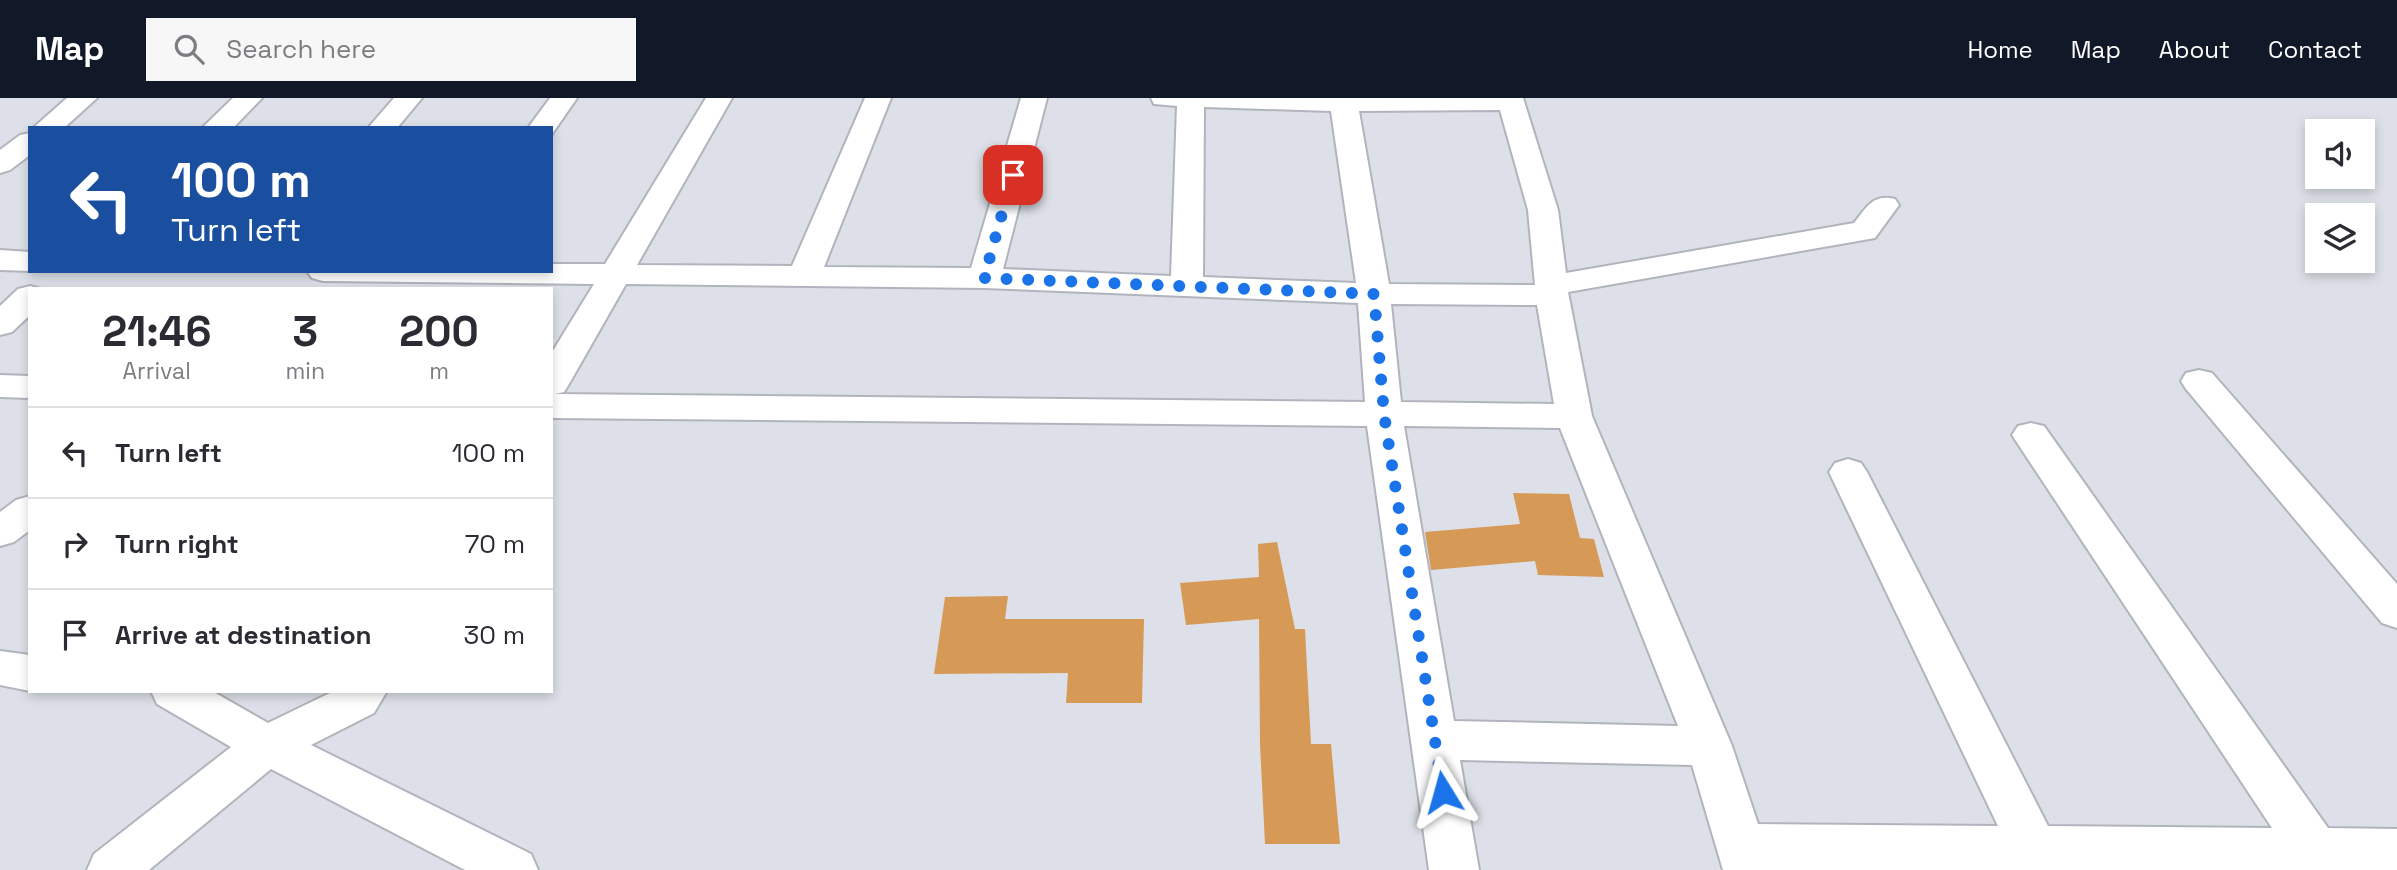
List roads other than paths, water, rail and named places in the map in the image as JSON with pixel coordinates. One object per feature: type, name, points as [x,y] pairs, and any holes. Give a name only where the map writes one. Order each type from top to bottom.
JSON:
[{"type":"street","points":[[49,126],[84,98]]},
{"type":"street","points":[[218,126],[250,98]]},
{"type":"street","points":[[384,126],[409,98]]},
{"type":"street","points":[[543,126],[564,98]]},
{"type":"street","points":[[553,381],[719,98]]},
{"type":"street","points":[[804,276],[878,98]]},
{"type":"street","points":[[984,278],[1034,98]]},
{"type":"street","points":[[1164,98],[1511,100],[1543,210],[1551,290],[1574,416],[1709,746],[1744,858],[2321,860],[2397,851]]},
{"type":"street","points":[[1187,288],[1191,98]]},
{"type":"street","points":[[1343,100],[1374,294],[1384,414],[1454,870]]},
{"type":"street","points":[[354,273],[433,278],[618,273],[984,278],[1374,294],[1551,290],[1864,231],[1884,205]]},
{"type":"street","points":[[0,260],[28,262]]},
{"type":"street","points":[[39,287],[53,273]]},
{"type":"street","points":[[0,325],[28,298]]},
{"type":"street","points":[[2199,381],[2397,612]]},
{"type":"street","points":[[0,386],[28,387]]},
{"type":"street","points":[[553,406],[1574,416]]},
{"type":"street","points":[[2031,435],[2321,860]]},
{"type":"street","points":[[1848,472],[2039,859]]},
{"type":"street","points":[[0,532],[28,511]]},
{"type":"street","points":[[0,668],[28,673]]},
{"type":"street","points":[[176,693],[267,745],[513,870]]},
{"type":"street","points":[[112,870],[267,745],[358,700],[363,693]]},
{"type":"street","points":[[1435,740],[1709,746]]}]
